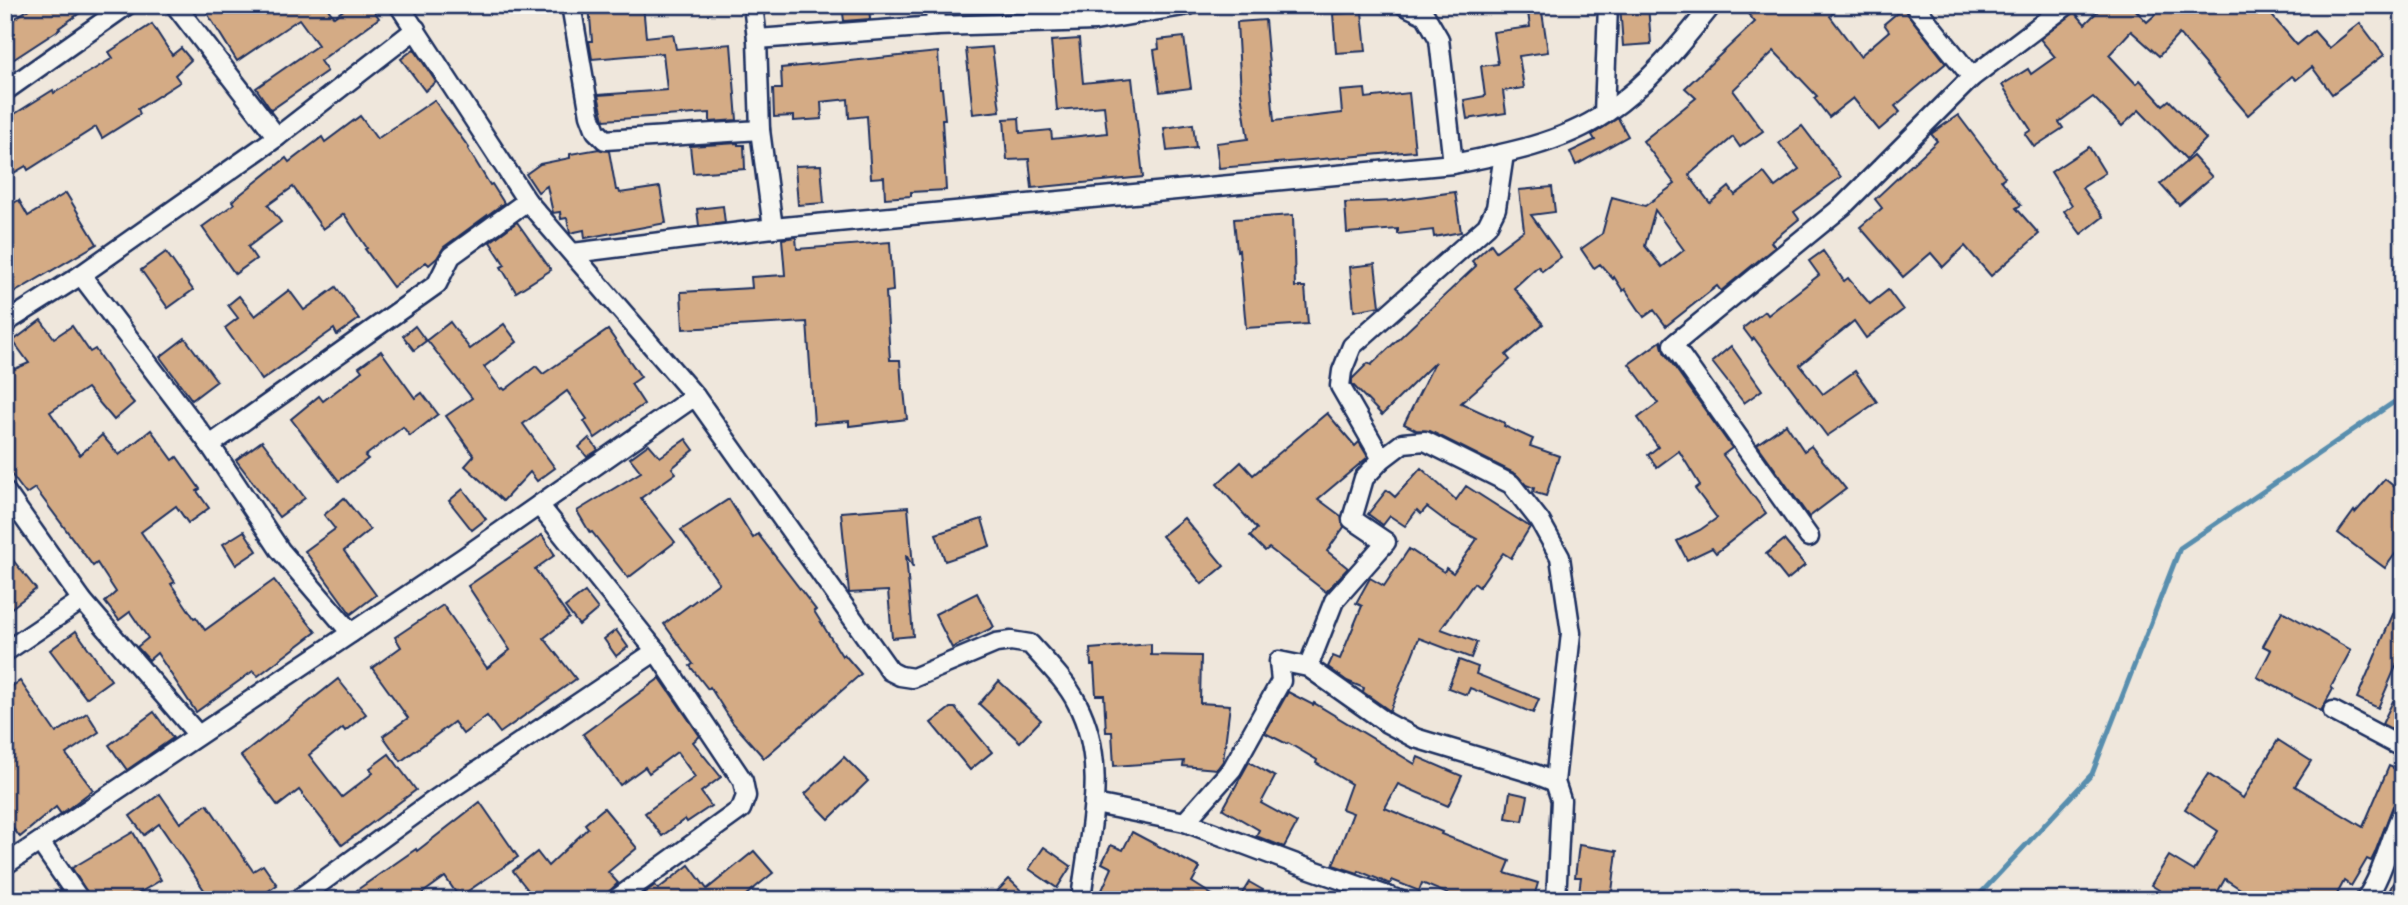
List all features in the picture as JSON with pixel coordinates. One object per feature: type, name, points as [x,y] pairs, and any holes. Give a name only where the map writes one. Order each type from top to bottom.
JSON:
[{"type":"street","points":[[5,91],[127,5]]},
{"type":"street","points":[[175,5],[277,137]]},
{"type":"street","points":[[399,5],[527,201],[695,396],[890,671],[913,678],[996,643],[1011,641],[1030,644],[1062,681],[1077,703],[1093,763],[1095,804],[1081,899]]},
{"type":"street","points":[[571,5],[590,116],[596,131],[606,140],[760,130]]},
{"type":"street","points":[[753,5],[760,130],[773,228]]},
{"type":"street","points":[[934,5],[936,26]]},
{"type":"street","points":[[757,39],[936,26],[1095,21],[1189,5]]},
{"type":"street","points":[[1404,5],[1425,15],[1439,39],[1453,164]]},
{"type":"street","points":[[1604,114],[1608,5]]},
{"type":"street","points":[[573,253],[773,228],[1453,164],[1504,154],[1566,133],[1604,114],[1651,76],[1712,5]]},
{"type":"street","points":[[1914,5],[1972,77]]},
{"type":"street","points":[[1809,537],[1673,345],[1843,206],[1972,77],[2067,5]]},
{"type":"street","points":[[5,323],[81,275],[277,137],[416,29]]},
{"type":"street","points":[[1382,459],[1340,386],[1342,371],[1352,346],[1487,226],[1496,208],[1504,154]]},
{"type":"street","points":[[209,445],[437,284],[451,256],[527,201]]},
{"type":"street","points":[[81,275],[209,445],[280,550],[351,633]]},
{"type":"street","points":[[5,865],[351,633],[695,396]]},
{"type":"street","points":[[1308,667],[1334,601],[1386,542],[1352,519],[1364,478],[1382,459],[1403,443],[1425,441],[1511,484],[1540,521],[1560,556],[1571,632],[1555,782],[1561,800],[1556,900]]},
{"type":"street","points":[[5,491],[82,600],[198,735]]},
{"type":"street","points":[[539,505],[656,651],[743,780],[746,796],[741,809],[615,900]]},
{"type":"street","points":[[5,652],[82,600]]},
{"type":"street","points":[[297,900],[319,894],[433,801],[656,651]]},
{"type":"street","points":[[1185,822],[1232,769],[1281,681],[1279,662],[1308,667],[1387,723],[1415,738],[1555,782]]},
{"type":"street","points":[[2333,711],[2403,748]]},
{"type":"street","points":[[1095,804],[1185,822],[1399,900]]},
{"type":"street","points":[[2365,900],[2377,883],[2403,811]]},
{"type":"street","points":[[40,842],[80,900]]},
{"type":"building","points":[[35,5],[91,5],[5,65],[5,25]]},
{"type":"building","points":[[202,5],[325,5],[334,17],[350,5],[370,5],[379,18],[320,61],[327,71],[271,110],[256,88],[318,45],[299,19],[237,61]]},
{"type":"building","points":[[589,5],[643,5],[646,37],[673,34],[676,49],[731,44],[737,120],[710,122],[710,113],[604,120],[598,95],[667,90],[663,53],[592,59]]},
{"type":"building","points":[[842,5],[869,5],[870,19],[844,21]]},
{"type":"building","points":[[1527,5],[1541,5],[1548,52],[1519,56],[1524,88],[1503,91],[1506,113],[1467,119],[1464,100],[1485,96],[1481,66],[1498,64],[1493,32],[1530,27]]},
{"type":"building","points":[[1620,5],[1648,5],[1651,44],[1623,46]]},
{"type":"building","points":[[1760,5],[1842,5],[1830,16],[1860,56],[1889,31],[1884,24],[1903,8],[1946,63],[1895,106],[1900,112],[1879,130],[1853,98],[1829,117],[1814,98],[1817,96],[1774,51],[1733,90],[1763,131],[1740,147],[1733,137],[1689,175],[1710,203],[1729,187],[1735,195],[1764,173],[1775,187],[1799,169],[1779,143],[1802,126],[1841,177],[1794,212],[1799,219],[1771,242],[1775,247],[1721,291],[1717,286],[1666,326],[1654,310],[1644,317],[1614,277],[1613,279],[1600,264],[1594,268],[1581,249],[1602,234],[1612,197],[1645,206],[1675,184],[1643,141],[1696,98],[1685,88],[1755,22],[1748,14]],"holes":[[[1655,210],[1684,250],[1662,267],[1645,246]]]},
{"type":"building","points":[[2104,5],[2131,5],[2147,22],[2166,5],[2263,5],[2297,45],[2314,31],[2329,48],[2360,23],[2384,55],[2332,94],[2312,67],[2296,80],[2292,76],[2248,115],[2179,34],[2159,56],[2131,31],[2109,55],[2136,84],[2140,80],[2163,105],[2169,100],[2206,139],[2186,159],[2139,110],[2122,126],[2093,97],[2059,122],[2063,128],[2034,147],[2025,134],[2031,130],[2002,85],[2028,69],[2031,74],[2055,57],[2040,39],[2075,12],[2085,24]]},
{"type":"building","points":[[1362,12],[1366,51],[1336,53],[1333,14]]},
{"type":"building","points":[[1265,20],[1274,121],[1342,113],[1340,91],[1365,89],[1366,98],[1409,93],[1415,151],[1219,168],[1216,143],[1248,139],[1241,93],[1237,22]]},
{"type":"building","points":[[152,24],[172,55],[181,48],[191,60],[175,75],[180,82],[138,109],[140,114],[102,138],[96,127],[28,170],[26,166],[5,178],[5,120],[53,90],[54,93],[113,58],[109,52]]},
{"type":"building","points":[[1184,37],[1191,88],[1160,92],[1154,50],[1159,49],[1158,40]]},
{"type":"building","points":[[1079,39],[1083,83],[1132,78],[1143,177],[1032,188],[1029,159],[1007,160],[1004,119],[1019,118],[1020,133],[1051,130],[1052,139],[1107,133],[1104,106],[1057,110],[1051,41]]},
{"type":"building","points":[[992,47],[1000,111],[973,114],[966,49]]},
{"type":"building","points":[[414,49],[436,82],[425,91],[401,59]]},
{"type":"building","points":[[938,52],[945,119],[942,119],[946,190],[911,192],[911,196],[885,198],[884,177],[871,178],[867,116],[849,118],[848,99],[821,102],[822,119],[794,121],[794,116],[774,117],[773,89],[782,89],[781,68]]},
{"type":"building","points":[[434,100],[504,203],[444,247],[429,265],[426,262],[393,287],[344,214],[323,229],[293,187],[268,205],[281,222],[248,247],[256,259],[235,274],[202,227],[234,204],[232,201],[286,158],[289,162],[322,137],[325,142],[360,116],[377,139]]},
{"type":"building","points":[[1958,115],[2005,177],[2001,180],[2021,205],[2016,208],[2039,234],[1991,276],[1965,246],[1943,267],[1931,253],[1903,277],[1860,227],[1882,208],[1875,199],[1937,141],[1931,134]]},
{"type":"building","points":[[1618,118],[1628,136],[1576,165],[1570,152],[1595,140],[1592,135]]},
{"type":"building","points":[[1193,124],[1196,148],[1167,151],[1164,128]]},
{"type":"building","points":[[738,143],[744,145],[745,169],[693,173],[690,146]]},
{"type":"building","points":[[2089,147],[2105,173],[2082,188],[2103,217],[2081,234],[2064,211],[2072,205],[2051,172]]},
{"type":"building","points":[[599,149],[609,151],[616,190],[620,193],[660,187],[666,223],[585,238],[584,230],[570,233],[567,218],[561,219],[560,212],[553,213],[547,186],[538,192],[526,174],[540,164],[570,158],[570,154]]},
{"type":"building","points":[[2193,156],[2212,177],[2179,205],[2160,184]]},
{"type":"building","points":[[821,165],[824,203],[798,205],[795,166]]},
{"type":"building","points":[[1552,187],[1555,212],[1531,215],[1561,257],[1542,271],[1538,266],[1514,288],[1543,324],[1506,355],[1510,360],[1461,403],[1533,439],[1530,446],[1559,456],[1546,496],[1533,492],[1534,488],[1526,485],[1516,474],[1430,431],[1416,430],[1404,424],[1435,362],[1382,415],[1352,384],[1352,379],[1368,363],[1371,365],[1476,266],[1472,261],[1491,244],[1496,251],[1524,230],[1519,190]]},
{"type":"building","points":[[1455,192],[1461,232],[1434,237],[1433,230],[1398,234],[1398,229],[1347,233],[1345,203],[1391,201]]},
{"type":"building","points":[[66,193],[97,244],[5,298],[5,208],[19,200],[28,216]]},
{"type":"building","points":[[723,206],[725,223],[699,226],[697,209]]},
{"type":"building","points":[[1293,215],[1295,287],[1305,287],[1308,324],[1246,328],[1234,219]]},
{"type":"building","points":[[517,222],[551,270],[516,292],[501,267],[505,265],[490,242]]},
{"type":"building","points":[[796,237],[797,249],[890,242],[893,291],[886,292],[890,360],[900,360],[907,419],[849,426],[849,421],[814,424],[807,322],[683,329],[681,292],[752,288],[751,277],[785,275],[782,239]]},
{"type":"building","points":[[1823,251],[1844,281],[1848,278],[1870,304],[1888,290],[1903,310],[1866,338],[1854,321],[1800,365],[1823,394],[1855,371],[1877,402],[1827,436],[1754,338],[1752,340],[1743,328],[1765,311],[1768,315],[1819,275],[1809,261]]},
{"type":"building","points":[[166,252],[193,290],[168,308],[141,270]]},
{"type":"building","points":[[1375,264],[1380,306],[1354,311],[1350,267]]},
{"type":"building","points":[[336,287],[359,319],[337,335],[334,329],[262,380],[225,328],[238,318],[228,305],[239,296],[255,316],[289,290],[304,310]]},
{"type":"building","points":[[41,320],[54,338],[72,326],[90,352],[95,349],[134,403],[114,420],[87,388],[50,412],[80,455],[102,435],[119,455],[151,430],[173,460],[177,457],[200,489],[197,491],[209,508],[188,523],[176,506],[141,532],[175,582],[171,584],[194,618],[196,617],[205,630],[274,580],[316,632],[258,676],[253,671],[196,712],[157,653],[149,660],[137,647],[148,638],[130,612],[119,620],[105,602],[116,592],[97,563],[93,566],[35,488],[26,494],[5,466],[5,373],[29,363],[13,341]]},
{"type":"building","points":[[450,322],[470,349],[504,324],[517,342],[484,367],[501,389],[505,390],[536,366],[543,374],[608,330],[641,377],[631,384],[644,404],[595,438],[584,421],[587,419],[567,391],[523,424],[555,468],[537,481],[530,472],[503,501],[465,466],[474,456],[446,416],[472,398],[427,340]]},
{"type":"building","points":[[415,326],[426,341],[414,350],[403,336]]},
{"type":"building","points":[[185,338],[217,381],[192,400],[160,357]]},
{"type":"building","points":[[1661,341],[1664,352],[1732,448],[1723,455],[1766,513],[1716,553],[1712,548],[1687,560],[1677,541],[1717,518],[1695,489],[1700,485],[1679,451],[1657,467],[1648,455],[1658,447],[1638,418],[1658,403],[1629,364]]},
{"type":"building","points":[[1731,346],[1762,390],[1744,403],[1712,362]]},
{"type":"building","points":[[381,351],[415,398],[422,393],[438,414],[410,436],[403,427],[365,456],[368,459],[339,481],[291,419],[319,396],[323,401],[362,371],[359,367]]},
{"type":"building","points":[[1327,413],[1355,446],[1359,442],[1368,457],[1318,499],[1341,516],[1344,527],[1327,551],[1348,568],[1326,592],[1269,548],[1265,551],[1250,536],[1257,529],[1217,484],[1241,462],[1253,475]]},
{"type":"building","points":[[1786,424],[1804,451],[1811,446],[1846,489],[1809,517],[1757,444]]},
{"type":"building","points":[[589,438],[598,450],[587,457],[579,447]]},
{"type":"building","points":[[686,439],[694,450],[672,468],[676,473],[641,498],[675,542],[628,578],[592,532],[590,533],[577,511],[641,472],[630,458],[649,444],[660,457]]},
{"type":"building","points":[[262,441],[305,498],[279,517],[236,460]]},
{"type":"building","points":[[1421,468],[1456,500],[1466,486],[1530,527],[1511,558],[1503,553],[1479,587],[1474,583],[1441,629],[1477,642],[1471,658],[1419,638],[1390,711],[1363,692],[1364,688],[1347,681],[1328,667],[1333,656],[1340,659],[1362,606],[1356,603],[1370,578],[1384,586],[1409,549],[1444,572],[1446,568],[1453,573],[1477,539],[1451,525],[1427,507],[1421,514],[1417,510],[1405,526],[1390,516],[1383,525],[1368,514],[1387,490],[1395,497]]},
{"type":"building","points":[[2385,479],[2403,494],[2403,543],[2385,568],[2338,533],[2354,511],[2355,513]]},
{"type":"building","points":[[463,489],[486,519],[472,530],[449,501]]},
{"type":"building","points":[[344,498],[370,530],[344,551],[376,595],[351,614],[305,551],[335,529],[324,515]]},
{"type":"building","points":[[729,499],[753,538],[758,534],[816,610],[814,611],[842,656],[844,654],[861,674],[764,758],[732,722],[710,687],[708,689],[690,666],[693,664],[664,624],[719,583],[681,530]]},
{"type":"building","points":[[908,507],[913,567],[906,555],[913,636],[892,638],[888,591],[849,593],[841,512]]},
{"type":"building","points":[[1184,518],[1224,566],[1202,584],[1162,536]]},
{"type":"building","points":[[982,519],[990,546],[945,561],[936,534]]},
{"type":"building","points":[[244,531],[257,551],[236,565],[223,544]]},
{"type":"building","points":[[542,535],[555,555],[535,569],[569,618],[544,638],[576,679],[500,733],[487,716],[463,734],[454,722],[401,761],[383,736],[408,718],[372,668],[401,647],[395,637],[443,605],[487,668],[510,650],[468,586]]},
{"type":"building","points":[[1784,540],[1805,565],[1787,580],[1766,554]]},
{"type":"building","points":[[5,550],[36,589],[5,613]]},
{"type":"building","points":[[2403,591],[2403,650],[2378,708],[2357,698]]},
{"type":"building","points":[[585,592],[598,609],[579,625],[565,607]]},
{"type":"building","points":[[977,593],[994,627],[952,648],[935,614]]},
{"type":"building","points":[[2282,611],[2351,650],[2321,711],[2257,677],[2271,650],[2263,646]]},
{"type":"building","points":[[616,630],[628,647],[616,656],[604,639]]},
{"type":"building","points":[[76,631],[111,680],[86,698],[50,650]]},
{"type":"building","points":[[1151,644],[1151,655],[1201,656],[1200,703],[1230,705],[1223,761],[1217,769],[1183,766],[1184,761],[1114,766],[1112,732],[1106,732],[1104,695],[1096,695],[1090,649]]},
{"type":"building","points":[[1459,660],[1478,667],[1476,674],[1539,699],[1533,713],[1470,688],[1467,695],[1448,688]]},
{"type":"building","points":[[660,678],[700,736],[693,742],[721,777],[701,792],[711,806],[687,822],[685,819],[662,836],[645,813],[695,777],[677,752],[649,773],[645,767],[620,785],[583,734]]},
{"type":"building","points":[[338,679],[366,714],[309,755],[342,797],[373,773],[370,768],[389,754],[416,790],[342,845],[299,790],[278,806],[241,756]]},
{"type":"building","points":[[20,681],[56,733],[87,713],[99,732],[66,754],[93,790],[61,814],[56,807],[20,837],[5,819],[5,691]]},
{"type":"building","points":[[999,681],[1041,720],[1020,742],[979,704]]},
{"type":"building","points":[[1288,692],[1313,705],[1314,703],[1415,764],[1418,757],[1462,776],[1448,806],[1398,784],[1385,808],[1510,861],[1505,873],[1538,883],[1533,900],[1462,900],[1422,883],[1419,891],[1392,880],[1390,884],[1359,871],[1358,873],[1333,865],[1353,813],[1342,809],[1351,784],[1316,763],[1317,760],[1265,733]]},
{"type":"building","points":[[2393,701],[2403,706],[2403,735],[2382,724]]},
{"type":"building","points":[[950,708],[955,708],[992,752],[970,770],[931,723]]},
{"type":"building","points":[[154,712],[173,738],[127,770],[109,745]]},
{"type":"building","points":[[2278,740],[2311,761],[2295,786],[2363,827],[2389,766],[2403,772],[2403,800],[2393,806],[2371,861],[2367,859],[2351,886],[2344,881],[2334,900],[2257,900],[2225,879],[2213,900],[2175,900],[2151,885],[2169,856],[2194,871],[2218,831],[2185,809],[2208,774],[2243,798]]},
{"type":"building","points":[[844,757],[868,781],[829,819],[805,794]]},
{"type":"building","points":[[1249,762],[1275,777],[1261,803],[1297,823],[1284,847],[1256,836],[1259,830],[1223,809]]},
{"type":"building","points":[[1510,792],[1528,796],[1523,821],[1506,818]]},
{"type":"building","points":[[160,794],[180,823],[207,804],[253,871],[263,865],[277,885],[255,900],[211,900],[159,824],[144,835],[130,816]]},
{"type":"building","points":[[480,802],[518,857],[459,897],[445,877],[413,900],[363,900],[357,890],[416,849],[417,851]]},
{"type":"building","points":[[604,808],[637,848],[608,872],[618,883],[600,900],[536,900],[513,871],[537,852],[548,866],[588,828],[585,824]]},
{"type":"building","points":[[133,832],[161,880],[127,900],[91,900],[72,868]]},
{"type":"building","points":[[1132,832],[1200,868],[1192,882],[1220,900],[1123,900],[1102,890],[1112,868],[1102,863],[1111,845],[1123,850]]},
{"type":"building","points":[[1579,845],[1617,851],[1611,900],[1578,900],[1581,877],[1575,877]]},
{"type":"building","points":[[1044,847],[1071,866],[1057,888],[1029,869]]},
{"type":"building","points":[[754,851],[773,873],[740,900],[635,900],[655,885],[658,889],[689,865],[707,889]]},
{"type":"building","points":[[2403,862],[2403,900],[2385,900]]},
{"type":"building","points":[[1009,879],[1031,900],[989,900]]},
{"type":"building","points":[[1249,882],[1263,890],[1256,900],[1238,900]]},
{"type":"waterway","points":[[1981,900],[1981,893],[2092,774],[2180,548],[2403,396]]}]
